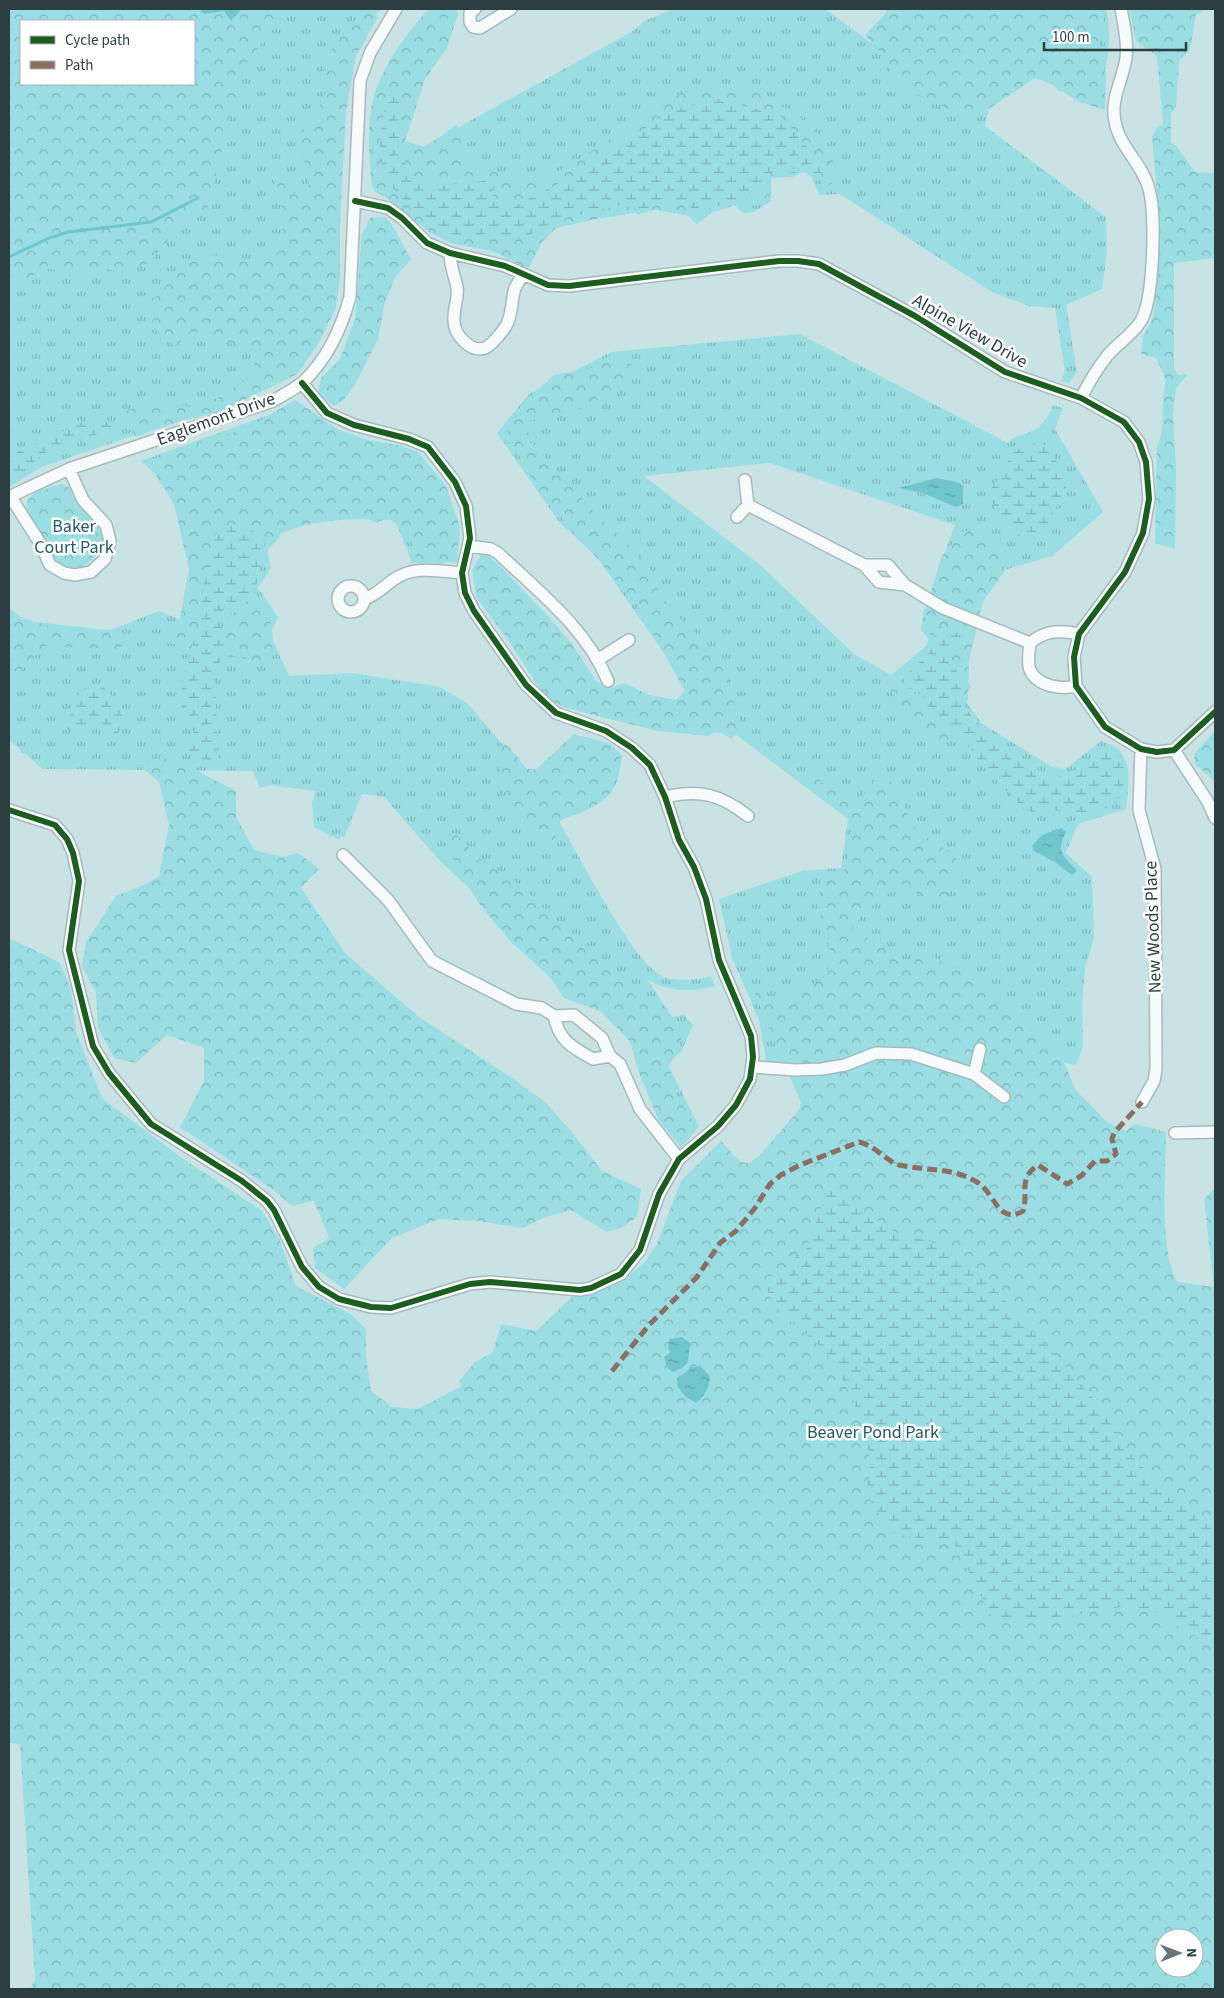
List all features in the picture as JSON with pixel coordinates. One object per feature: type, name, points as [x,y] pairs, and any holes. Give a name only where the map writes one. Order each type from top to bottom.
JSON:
[{"type":"street","name":"Eaglemont Drive","points":[[9,497],[69,469],[273,401],[302,383],[322,360],[342,326],[350,297],[360,81],[370,53],[396,9]]},
{"type":"street","points":[[476,9],[470,13],[470,22],[473,27],[480,28],[511,9]]},
{"type":"street","points":[[1081,398],[1107,356],[1141,320],[1150,289],[1152,236],[1149,188],[1136,161],[1119,136],[1114,120],[1115,102],[1126,58],[1127,44],[1121,9]]},
{"type":"street","name":"Alpine View Drive","points":[[355,201],[388,208],[402,218],[427,243],[450,253],[505,266],[548,285],[569,286],[779,261],[798,260],[819,264],[915,316],[1005,372],[1081,398],[1124,422],[1139,442],[1146,462],[1149,499],[1143,533],[1125,572],[1079,634],[1074,657],[1076,686]]},
{"type":"street","points":[[450,253],[450,267],[457,287],[454,322],[458,334],[466,344],[476,348],[485,348],[506,326],[510,318],[515,288],[523,275]]},
{"type":"street","points":[[9,810],[54,825],[67,839],[74,852],[79,881],[69,950],[93,1046],[109,1073],[151,1124],[242,1181],[267,1201],[274,1210],[307,1274],[319,1287],[339,1299],[371,1307],[391,1308],[470,1284],[490,1282],[560,1290],[591,1288],[621,1274],[640,1250],[659,1194],[679,1159],[718,1126],[736,1105],[750,1080],[753,1067],[751,1036],[719,960],[706,899],[694,868],[679,840],[665,797],[650,765],[632,748],[606,731],[556,713],[526,685],[474,611],[466,593],[462,574],[469,546],[466,506],[454,482],[428,447],[409,439],[354,425],[327,414],[302,383]]},
{"type":"street","points":[[9,497],[40,543],[50,565],[64,573],[75,575],[91,572],[105,559],[110,541],[106,525],[82,500],[69,469]]},
{"type":"street","points":[[737,516],[748,504],[745,480]]},
{"type":"street","points":[[748,504],[864,564],[879,582],[905,585]]},
{"type":"street","points":[[469,546],[491,549],[498,553],[559,610],[599,659],[608,681]]},
{"type":"street","points":[[864,564],[888,565],[905,585],[943,608],[1030,643]]},
{"type":"street","points":[[364,599],[377,594],[391,581],[411,571],[462,574]]},
{"type":"street","points":[[1030,643],[1048,632],[1062,630],[1079,634]]},
{"type":"street","points":[[599,659],[629,640]]},
{"type":"street","points":[[1030,643],[1030,670],[1039,681],[1050,686],[1068,688],[1076,686],[1104,727],[1141,749],[1157,752],[1174,750],[1215,712]]},
{"type":"street","name":"New Woods Place","points":[[1141,749],[1139,810],[1155,869],[1156,1069],[1154,1082],[1142,1102]]},
{"type":"street","points":[[1174,750],[1208,802],[1215,818]]},
{"type":"street","points":[[665,797],[687,792],[706,793],[733,804],[748,816]]},
{"type":"street","points":[[343,855],[388,900],[432,961],[516,1004],[542,1008],[554,1016],[574,1015],[602,1038],[610,1056],[620,1064],[640,1108],[679,1159]]},
{"type":"street","points":[[554,1016],[557,1032],[570,1045],[593,1059],[610,1056]]},
{"type":"street","points":[[974,1074],[980,1049]]},
{"type":"street","points":[[753,1067],[796,1070],[845,1064],[876,1053],[903,1053],[974,1074],[1004,1097]]},
{"type":"street","points":[[1175,1133],[1215,1132]]},
{"type":"green space","points":[[9,9],[199,9],[205,14],[224,11],[231,21],[242,9],[280,9],[267,36],[242,69],[208,207],[184,221],[149,263],[121,273],[108,269],[80,273],[49,269],[20,281],[9,292]]},
{"type":"green space","points":[[263,9],[381,9],[371,21],[352,62],[254,394],[42,467],[9,487],[9,278],[173,153]]},
{"type":"green space","points":[[429,9],[456,9],[458,14],[447,48],[425,79],[405,141],[426,147],[456,125],[466,136],[460,162],[535,184],[573,163],[682,93],[723,86],[761,94],[810,123],[826,148],[842,180],[828,185],[812,171],[769,176],[769,195],[758,205],[744,207],[735,205],[698,217],[655,210],[596,219],[556,228],[542,242],[528,269],[491,250],[449,242],[417,223],[372,186],[370,166],[369,124],[375,92],[394,53]]},
{"type":"green space","points":[[673,9],[825,9],[942,95],[1070,9],[1106,9],[1109,48],[1101,88],[1089,95],[1058,91],[1042,65],[990,103],[985,126],[1106,217],[1107,253],[1102,289],[1066,305],[1077,372],[1069,383],[1061,381],[1065,371],[1055,308],[1029,306],[992,292],[840,194],[819,195],[812,177],[805,171],[792,177],[771,178],[771,201],[754,212],[743,213],[729,200],[697,224],[673,202],[638,215],[621,199],[551,216],[505,254],[451,243],[429,232],[401,205],[374,191],[371,166],[410,154],[633,31],[644,21]]},
{"type":"green space","points":[[886,9],[1104,9],[1104,20],[1099,42],[1106,76],[1105,110],[1079,102],[1051,84],[1035,78],[968,123],[938,103],[905,90],[892,75],[882,54],[865,35],[886,13]]},
{"type":"green space","points":[[1129,9],[1208,9],[1196,14],[1190,50],[1179,61],[1176,108],[1171,113],[1171,142],[1178,148],[1195,172],[1215,173],[1215,258],[1174,263],[1174,368],[1178,375],[1188,374],[1176,388],[1173,414],[1176,469],[1175,549],[1155,543],[1157,446],[1162,430],[1163,396],[1166,380],[1156,358],[1141,354],[1143,336],[1153,318],[1157,283],[1158,204],[1152,137],[1157,128],[1163,124],[1157,56],[1136,41]]},
{"type":"green space","points":[[367,12],[378,17],[356,56],[346,111],[340,221],[340,278],[336,308],[317,346],[297,374],[222,411],[181,421],[135,437],[125,411],[155,402],[190,407],[218,398],[251,376],[256,369],[251,355],[212,332],[189,332],[176,347],[157,332],[145,303],[160,293],[182,265],[192,259],[214,255],[261,262],[273,248],[282,232],[283,219],[281,204],[272,177],[282,173],[295,194],[309,187],[309,174],[297,142],[318,110],[325,93],[324,61],[341,35]]},
{"type":"green space","points":[[388,96],[401,97],[398,132],[408,175],[419,182],[451,184],[494,180],[493,199],[513,207],[571,177],[675,109],[720,99],[780,116],[824,166],[818,182],[799,168],[772,172],[757,193],[745,199],[699,211],[675,201],[640,210],[620,205],[557,220],[530,235],[504,242],[496,231],[463,238],[457,237],[447,229],[440,232],[404,201],[385,175],[381,160],[380,143]]},
{"type":"green space","points":[[386,217],[411,259],[394,279],[384,306],[378,340],[355,384],[343,401],[334,406],[318,394],[321,378],[340,359],[355,319],[362,234],[370,218]]},
{"type":"green space","points":[[800,334],[1008,443],[1015,437],[1033,431],[1041,425],[1047,418],[1053,405],[1063,408],[1055,429],[1103,512],[1052,556],[1001,571],[936,576],[955,525],[770,463],[644,476],[759,564],[854,654],[891,675],[931,642],[921,630],[924,609],[972,630],[952,656],[971,687],[962,696],[981,723],[1051,766],[1065,769],[1101,741],[1119,750],[1128,771],[1126,809],[1078,824],[1066,853],[1092,877],[1094,938],[1085,968],[1082,1004],[1083,1046],[1076,1065],[964,1046],[767,1066],[759,1020],[732,958],[719,899],[802,871],[841,868],[848,819],[731,731],[666,656],[597,557],[560,523],[497,433],[529,394],[611,352]]},
{"type":"green space","points":[[609,356],[626,360],[637,369],[611,393],[566,416],[546,416],[527,422],[530,441],[589,507],[649,567],[657,578],[657,591],[681,619],[712,649],[728,677],[741,728],[731,739],[717,733],[709,736],[658,731],[563,707],[544,695],[506,637],[476,597],[472,570],[483,552],[498,564],[547,615],[573,645],[596,681],[611,688],[624,683],[649,695],[676,700],[685,691],[636,603],[537,490],[505,427],[525,402],[554,375],[595,367]]},
{"type":"green space","points":[[295,400],[339,430],[368,440],[398,445],[418,452],[446,486],[460,527],[457,563],[416,558],[409,534],[394,520],[360,519],[328,521],[296,528],[265,541],[242,524],[215,534],[215,548],[206,566],[199,622],[191,649],[163,641],[180,618],[189,569],[174,504],[147,461],[247,428]]},
{"type":"green space","points":[[277,412],[315,455],[449,561],[441,564],[412,563],[397,525],[389,517],[377,523],[354,513],[281,528],[279,538],[267,551],[271,568],[258,588],[278,617],[270,634],[289,676],[352,673],[440,687],[468,704],[529,776],[574,734],[599,743],[623,756],[603,799],[559,821],[606,905],[636,951],[650,967],[662,976],[679,980],[700,979],[711,976],[715,986],[698,990],[672,989],[648,980],[672,1017],[684,1015],[693,1025],[681,1052],[667,1063],[699,1126],[692,1132],[628,1039],[577,988],[441,862],[384,797],[362,794],[344,838],[341,836],[339,840],[314,827],[312,804],[315,791],[270,785],[260,788],[253,771],[42,769],[26,754],[21,753],[20,749],[9,740],[9,608],[26,621],[89,628],[103,633],[159,611],[189,623],[197,551],[162,480],[141,461]]},
{"type":"green space","points":[[111,421],[122,427],[51,448],[20,473],[9,470],[9,464],[17,452],[83,422]]},
{"type":"green space","points":[[1041,441],[1054,457],[1067,485],[1041,537],[1029,540],[1015,534],[1009,528],[998,513],[989,491],[1003,474],[1012,452]]},
{"type":"green space","name":"Baker Court Park","points":[[61,484],[70,488],[76,502],[96,520],[104,539],[91,561],[78,568],[63,565],[53,557],[28,514],[27,503],[32,495]]},
{"type":"green space","points":[[242,523],[265,541],[254,596],[220,624],[230,639],[229,646],[214,672],[219,759],[209,762],[188,753],[196,738],[182,704],[182,684],[199,622],[206,566],[215,548],[215,534],[225,527]]},
{"type":"green space","points":[[963,531],[989,534],[1003,555],[1004,572],[983,601],[969,661],[968,699],[953,734],[937,749],[908,717],[888,686],[923,654],[930,635],[924,614],[942,556]]},
{"type":"green space","points":[[254,596],[269,618],[272,632],[272,660],[262,665],[245,657],[223,657],[229,646],[220,624]]},
{"type":"green space","points":[[9,611],[12,615],[53,627],[112,630],[127,636],[120,649],[45,646],[9,683]]},
{"type":"green space","points":[[932,624],[959,634],[951,657],[954,667],[966,684],[958,695],[970,714],[987,732],[995,737],[1003,750],[1026,760],[1049,779],[1066,775],[1106,747],[1112,749],[1122,760],[1124,773],[1123,787],[1119,799],[1100,811],[1070,813],[1044,807],[1033,812],[1025,810],[985,769],[970,748],[946,726],[941,715],[933,714],[922,696],[909,688],[903,678],[928,654],[935,642]]},
{"type":"green space","points":[[91,686],[104,687],[118,704],[123,718],[120,731],[114,737],[109,735],[102,722],[93,720],[73,730],[66,730],[63,724],[72,713],[80,693]]},
{"type":"green space","points":[[1215,731],[1215,782],[1195,764],[1194,754]]},
{"type":"green space","points":[[582,736],[611,744],[620,754],[619,774],[612,791],[590,809],[556,824],[553,827],[557,841],[531,835],[512,808],[500,773],[502,743],[509,747],[527,769],[543,770]]},
{"type":"green space","points":[[167,759],[198,771],[236,791],[236,817],[254,850],[283,857],[298,853],[319,869],[301,888],[345,953],[419,1017],[514,1079],[546,1103],[602,1171],[641,1189],[637,1217],[621,1228],[607,1232],[571,1210],[543,1218],[523,1228],[478,1221],[439,1219],[392,1238],[344,1289],[315,1268],[313,1248],[329,1238],[314,1201],[292,1206],[272,1189],[180,1127],[204,1081],[204,1048],[167,1035],[136,1063],[114,1058],[98,1027],[96,992],[82,967],[86,942],[116,896],[146,884],[159,876],[169,825],[159,782],[135,762]]},
{"type":"green space","name":"Beaver Pond Park","points":[[881,771],[891,782],[918,833],[955,855],[958,863],[946,896],[929,900],[901,884],[865,911],[852,929],[880,945],[897,961],[932,956],[972,977],[1001,999],[1028,1029],[1061,1055],[1075,1089],[1108,1123],[1126,1131],[1135,1124],[1166,1132],[1165,1229],[1171,1266],[1177,1282],[1214,1287],[1204,1199],[1215,1188],[1215,1989],[30,1989],[35,1980],[20,1744],[9,1743],[9,938],[59,962],[71,989],[76,1032],[102,1098],[182,1158],[261,1210],[279,1238],[296,1286],[352,1315],[366,1329],[366,1357],[371,1391],[392,1407],[418,1409],[462,1386],[459,1381],[475,1362],[493,1352],[501,1324],[536,1331],[572,1297],[606,1288],[628,1276],[645,1262],[657,1244],[681,1181],[721,1141],[740,1162],[749,1163],[759,1156],[799,1110],[801,1103],[750,982],[776,1002],[827,978],[830,950],[819,910],[820,876],[843,874],[855,821],[801,777],[812,775],[855,806]]},
{"type":"green space","points":[[443,833],[455,833],[473,853],[517,883],[594,955],[620,976],[634,995],[651,1008],[666,1009],[683,1032],[679,1048],[669,1066],[676,1094],[697,1129],[681,1148],[659,1121],[639,1073],[630,1041],[605,1013],[564,998],[550,977],[511,942],[477,901],[448,848]]},
{"type":"green space","name":"Beaver Pond Park","points":[[828,1189],[900,1235],[930,1241],[951,1251],[977,1270],[1090,1394],[1135,1459],[1165,1490],[1215,1530],[1215,1649],[1153,1610],[1126,1606],[1069,1616],[1002,1621],[990,1614],[956,1546],[893,1533],[869,1498],[869,1452],[862,1425],[845,1384],[824,1351],[794,1325],[776,1306],[769,1294],[765,1281],[806,1250]]},
{"type":"water","points":[[199,9],[242,9],[231,21],[224,11],[204,14]]},
{"type":"water","points":[[936,478],[957,482],[963,486],[963,504],[956,507],[923,493],[899,488]]},
{"type":"water","points":[[1061,828],[1066,832],[1061,849],[1077,871],[1072,875],[1055,862],[1034,851],[1032,846],[1042,835]]},
{"type":"water","points":[[682,1337],[690,1343],[688,1362],[682,1368],[673,1372],[667,1368],[664,1357],[671,1352],[668,1348],[670,1339]]},
{"type":"water","points":[[700,1366],[710,1376],[706,1391],[696,1403],[686,1397],[677,1386],[678,1378],[692,1367]]},
{"type":"waterway","points":[[9,257],[49,238],[68,232],[151,222],[198,198]]},
{"type":"marked path","points":[[612,1371],[649,1325],[697,1277],[720,1243],[736,1231],[755,1208],[770,1184],[781,1175],[800,1165],[859,1142],[871,1147],[899,1165],[968,1177],[983,1187],[1003,1211],[1015,1215],[1023,1211],[1026,1181],[1032,1170],[1038,1165],[1067,1184],[1081,1176],[1095,1161],[1107,1161],[1116,1154],[1112,1139],[1114,1133],[1142,1102]]},
{"type":"cycle path","points":[[355,201],[388,208],[402,218],[427,243],[450,253],[505,266],[548,285],[569,286],[779,261],[819,264],[915,316],[1005,372],[1081,398],[1124,422],[1139,442],[1146,462],[1149,499],[1143,533],[1125,572],[1079,634],[1074,657],[1076,686],[1105,727],[1141,749],[1157,752],[1174,750],[1215,712]]},
{"type":"cycle path","points":[[9,810],[55,825],[67,839],[73,853],[79,881],[69,950],[93,1046],[109,1073],[151,1124],[242,1181],[267,1201],[274,1210],[302,1267],[319,1287],[339,1299],[371,1307],[391,1308],[470,1284],[490,1282],[580,1290],[591,1288],[621,1274],[640,1250],[659,1194],[679,1159],[718,1126],[736,1105],[750,1079],[753,1057],[751,1036],[719,960],[706,899],[694,867],[679,840],[665,797],[650,765],[632,748],[606,731],[556,713],[526,685],[474,611],[465,593],[462,573],[470,538],[466,506],[455,482],[428,447],[409,439],[354,425],[327,413],[302,383]]}]
